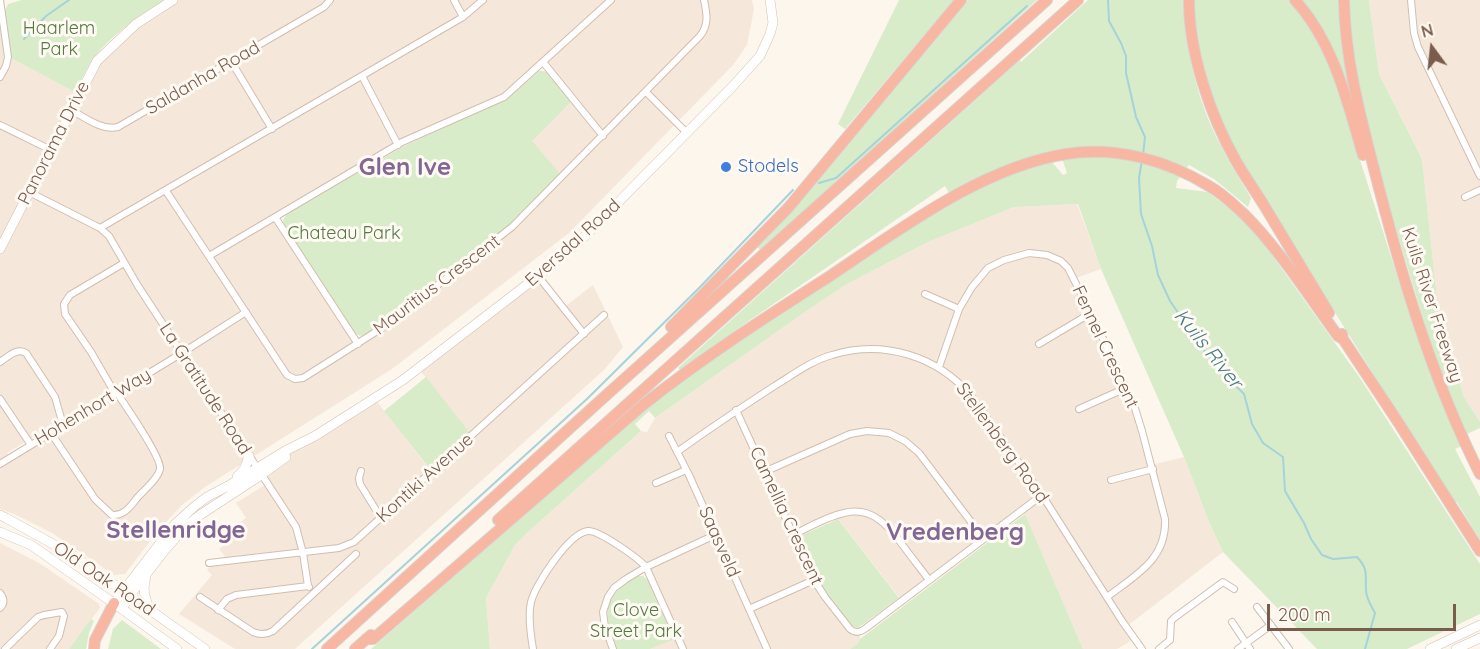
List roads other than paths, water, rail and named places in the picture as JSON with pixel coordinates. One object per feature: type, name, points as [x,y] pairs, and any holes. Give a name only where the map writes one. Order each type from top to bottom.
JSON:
[{"type":"highway","points":[[602,399],[788,208],[961,0]]},
{"type":"highway","points":[[327,649],[1047,0]]},
{"type":"highway","points":[[355,649],[1078,0]]},
{"type":"highway","points":[[1189,0],[1199,67],[1220,131],[1236,162],[1343,339]]},
{"type":"highway","points":[[1295,0],[1317,29],[1329,52],[1340,80],[1366,166],[1384,212]]},
{"type":"highway","points":[[1344,0],[1346,43],[1361,123],[1384,212]]},
{"type":"highway","points":[[366,639],[373,639],[643,405],[687,371],[792,300],[949,200],[992,177],[1025,163],[1074,153],[1141,157],[1183,172],[1211,187],[1232,202],[1265,235],[1343,339],[1480,551]]},
{"type":"highway","name":"Kuils River Freeway","points":[[1384,212],[1428,353],[1450,410],[1480,474]]},
{"type":"highway","points":[[94,649],[95,640],[118,606]]},
{"type":"main road","name":"Panorama Drive","points":[[0,249],[93,67],[102,54],[136,24],[173,0]]},
{"type":"main road","name":"Eversdal Road","points":[[126,593],[146,575],[187,525],[260,471],[403,380],[585,237],[760,56],[773,23],[770,0]]},
{"type":"main road","points":[[207,497],[242,472],[249,456]]},
{"type":"main road","name":"Eversdal Road","points":[[118,606],[175,524],[207,497],[260,471]]},
{"type":"main road","name":"Old Oak Road","points":[[0,515],[71,554],[205,649]]},
{"type":"main road","name":"Old Oak Road","points":[[0,532],[31,545],[177,649]]},
{"type":"main road","points":[[146,575],[143,591],[150,611]]},
{"type":"main road","points":[[1430,649],[1480,625]]},
{"type":"main road","points":[[1456,649],[1480,638]]},
{"type":"street","points":[[0,77],[8,57],[1,0]]},
{"type":"street","name":"Saldanha Road","points":[[71,111],[105,127],[115,128],[324,7],[330,0]]},
{"type":"street","points":[[454,0],[463,17]]},
{"type":"street","points":[[29,192],[100,228],[463,17],[483,0]]},
{"type":"street","points":[[209,256],[398,145],[504,97],[610,0]]},
{"type":"street","name":"Mauritius Crescent","points":[[166,190],[287,375],[295,379],[303,378],[385,326],[512,227],[703,33],[707,21],[704,0]]},
{"type":"street","points":[[1411,0],[1413,33],[1418,47],[1480,176]]},
{"type":"street","points":[[231,61],[272,129]]},
{"type":"street","points":[[543,62],[603,136]]},
{"type":"street","points":[[362,76],[398,145]]},
{"type":"street","points":[[646,92],[687,133]]},
{"type":"street","points":[[0,125],[51,150]]},
{"type":"street","points":[[1464,197],[1480,190]]},
{"type":"street","points":[[275,217],[358,344]]},
{"type":"street","name":"La Gratitude Road","points":[[100,228],[109,236],[182,353],[297,527],[308,586]]},
{"type":"street","name":"Fennel Crescent","points":[[939,367],[959,309],[972,287],[988,268],[1004,260],[1029,253],[1047,255],[1061,261],[1068,268],[1126,388],[1140,423],[1165,519],[1161,546],[1154,559],[1107,597]]},
{"type":"street","points":[[51,433],[101,506],[111,515],[119,515],[128,509],[154,479],[160,468],[155,453],[112,390],[91,352],[65,314],[63,307],[70,295],[124,263]]},
{"type":"street","points":[[538,276],[584,334]]},
{"type":"street","points":[[925,294],[959,309]]},
{"type":"street","name":"Hohenhort Way","points":[[0,464],[246,312]]},
{"type":"street","points":[[1039,344],[1091,313]]},
{"type":"street","name":"Kontiki Avenue","points":[[209,563],[339,548],[351,544],[604,315]]},
{"type":"street","name":"Stellenberg Road","points":[[677,452],[736,410],[809,364],[825,357],[842,352],[868,349],[894,351],[919,358],[939,367],[956,379],[972,397],[1042,495],[1142,649]]},
{"type":"street","points":[[0,362],[17,351],[21,350],[26,353],[55,397],[63,425]]},
{"type":"street","points":[[1079,409],[1126,388]]},
{"type":"street","points":[[0,399],[31,445]]},
{"type":"street","name":"Camellia Crescent","points":[[736,410],[814,580],[850,629],[856,632],[866,628],[1042,495]]},
{"type":"street","points":[[764,472],[850,434],[867,431],[889,433],[905,441],[919,453],[984,539]]},
{"type":"street","name":"Saasveld","points":[[669,436],[767,649]]},
{"type":"street","points":[[1111,480],[1153,469]]},
{"type":"street","points":[[656,483],[686,470]]},
{"type":"street","points":[[361,471],[360,484],[381,518]]},
{"type":"street","points":[[793,535],[843,513],[853,511],[870,514],[882,520],[891,529],[929,580]]},
{"type":"street","points":[[533,649],[530,609],[532,599],[553,563],[577,536],[584,532],[595,532],[637,558],[646,567],[683,649]]},
{"type":"street","points":[[613,649],[604,623],[603,612],[606,602],[618,585],[646,567],[716,535]]},
{"type":"street","points":[[200,597],[253,632],[267,634],[356,554]]},
{"type":"street","points":[[749,609],[814,580]]},
{"type":"street","points":[[1159,649],[1170,640],[1172,620],[1223,582],[1234,589]]},
{"type":"street","points":[[218,610],[231,596],[308,586],[314,593]]},
{"type":"street","points":[[0,593],[4,600],[0,608]]},
{"type":"street","points":[[1257,608],[1289,649]]},
{"type":"street","points":[[5,649],[38,617],[62,612],[59,636],[50,649]]},
{"type":"street","points":[[1232,622],[1248,646]]},
{"type":"street","points":[[1238,649],[1248,646],[1271,625]]},
{"type":"waterway","points":[[24,39],[46,16],[69,0]]},
{"type":"waterway","name":"Kuils River","points":[[1108,0],[1109,21],[1126,56],[1126,73],[1136,117],[1145,137],[1143,155]]},
{"type":"waterway","points":[[819,183],[836,178],[1027,6]]},
{"type":"waterway","name":"Kuils River","points":[[1142,160],[1139,178],[1141,214],[1152,246],[1158,275],[1170,301],[1203,349],[1244,394],[1252,424],[1263,443],[1283,457],[1285,491],[1322,555],[1333,559],[1357,557],[1363,566],[1366,573],[1367,596],[1375,613],[1365,649]]},
{"type":"waterway","points":[[312,649],[588,398],[701,286],[793,190]]},
{"type":"place","name":"Stodels","points":[[726,167]]},
{"type":"district","name":"Glen Ive","points":[[405,168]]},
{"type":"district","name":"Stellenridge","points":[[176,531]]},
{"type":"district","name":"Vredenberg","points":[[955,533]]},
{"type":"park label","name":"Haarlem Park","points":[[59,39]]},
{"type":"park label","name":"Chateau Park","points":[[344,234]]},
{"type":"park label","name":"Clove Street Park","points":[[636,621]]}]
